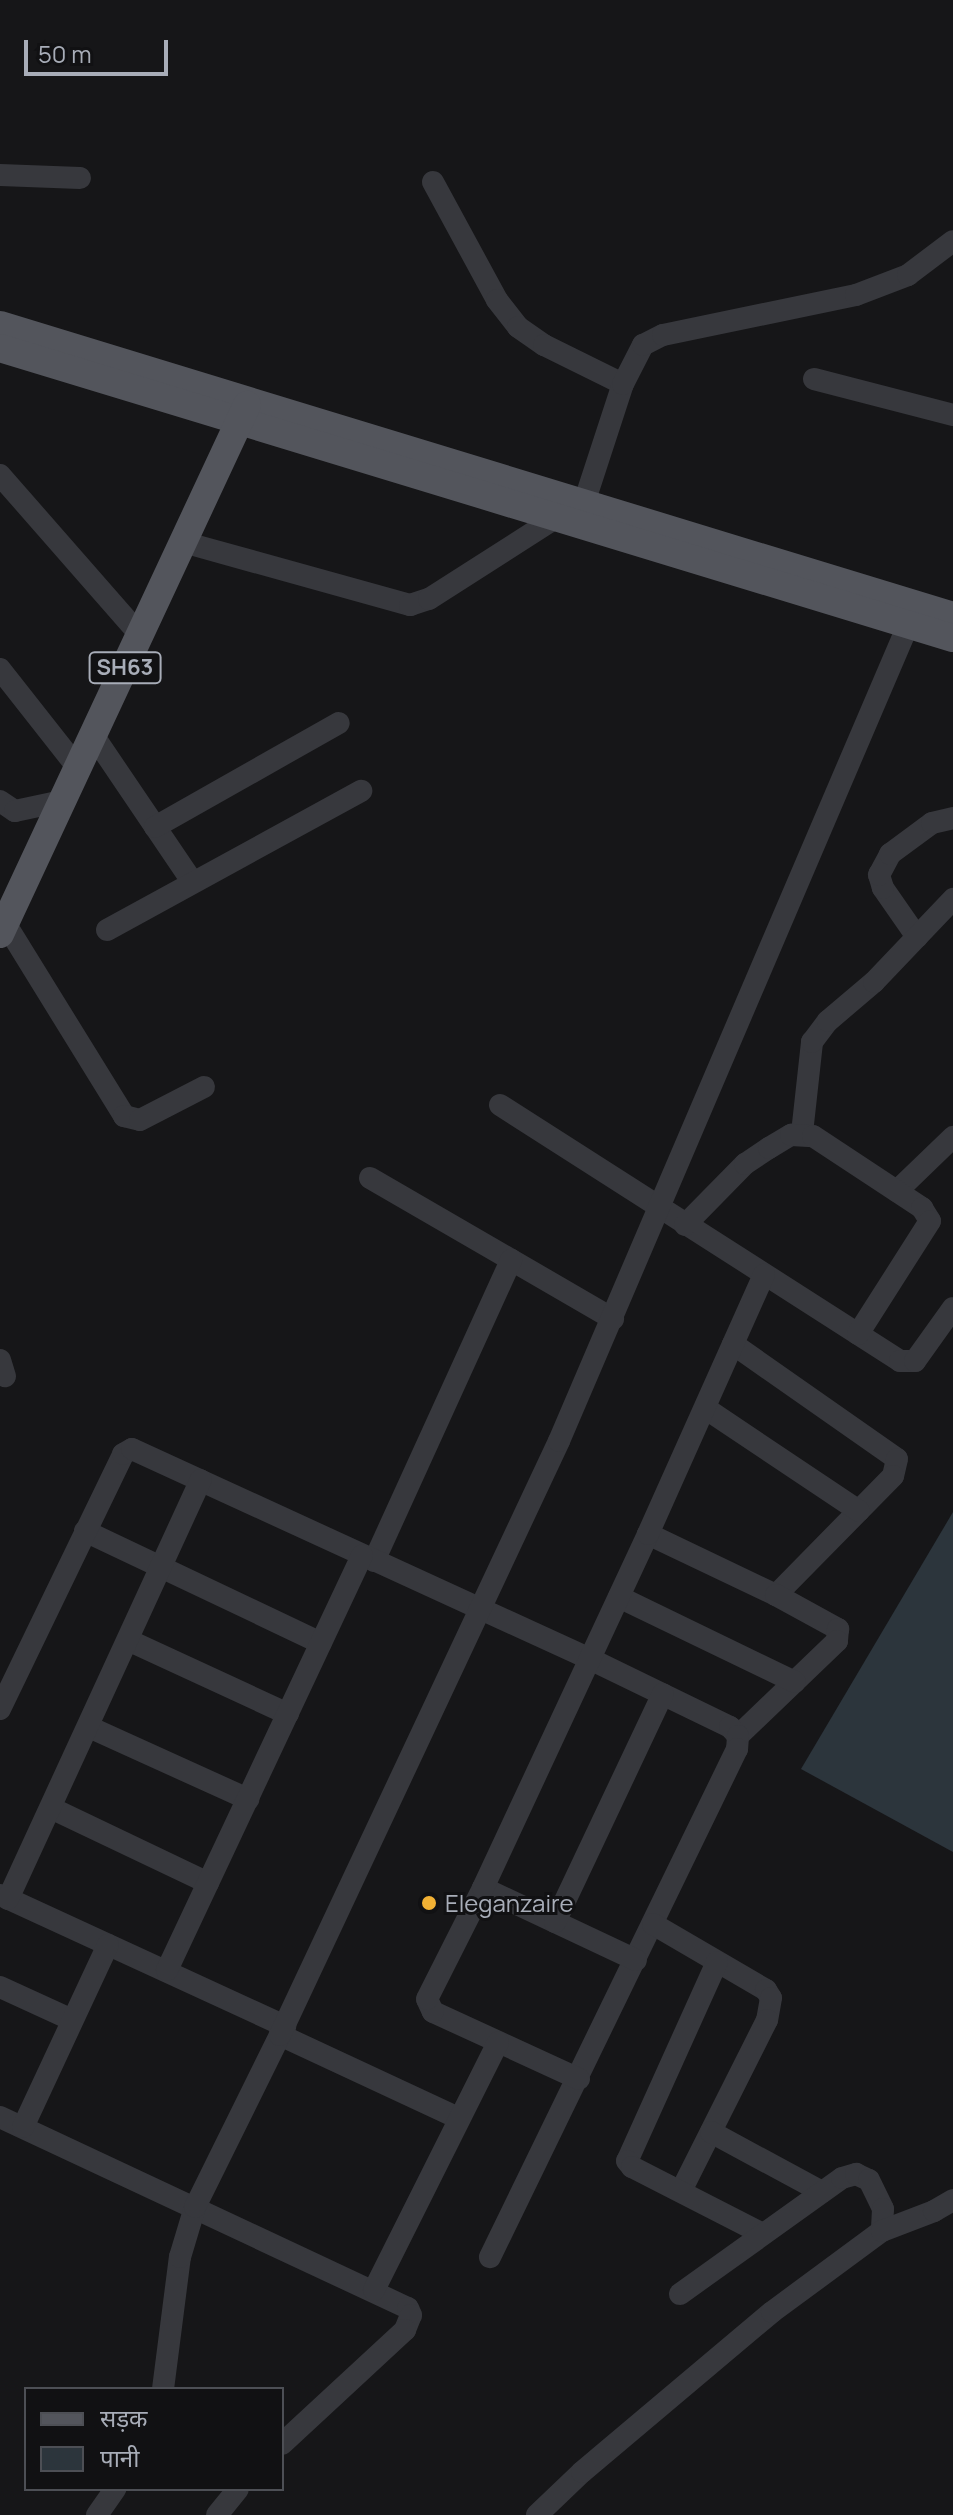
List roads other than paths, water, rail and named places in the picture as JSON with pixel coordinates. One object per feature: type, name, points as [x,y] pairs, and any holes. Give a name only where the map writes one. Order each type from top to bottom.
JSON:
[{"type":"main road","points":[[0,325],[557,517],[953,638]]},
{"type":"main road","points":[[0,348],[584,503],[953,616]]},
{"type":"main road","name":"SH63","points":[[2,929],[245,411]]},
{"type":"street","points":[[0,175],[80,178]]},
{"type":"street","points":[[433,182],[497,300],[518,327],[544,345],[623,384]]},
{"type":"street","points":[[584,503],[623,384],[643,345],[663,335],[856,295],[908,275],[953,241]]},
{"type":"street","points":[[814,379],[953,415]]},
{"type":"street","points":[[0,475],[140,635]]},
{"type":"street","points":[[183,542],[410,605],[429,599],[557,517]]},
{"type":"street","points":[[163,2387],[180,2257],[195,2207],[481,1609],[613,1319],[908,625]]},
{"type":"street","points":[[0,669],[78,768]]},
{"type":"street","points":[[155,827],[339,723]]},
{"type":"street","points":[[93,735],[192,881]]},
{"type":"street","points":[[107,930],[361,791]]},
{"type":"street","points":[[0,801],[15,811],[62,801]]},
{"type":"street","points":[[917,937],[883,888],[879,875],[890,854],[932,823],[953,818]]},
{"type":"street","points":[[802,1133],[812,1042],[828,1021],[874,982],[953,899]]},
{"type":"street","points":[[2,929],[124,1116],[140,1120],[204,1087]]},
{"type":"street","points":[[500,1105],[900,1361],[915,1361],[953,1308]]},
{"type":"street","points":[[685,1225],[745,1164],[791,1135],[802,1133],[813,1136],[927,1214],[928,1228],[858,1334]]},
{"type":"street","points":[[897,1191],[953,1137]]},
{"type":"street","points":[[370,1178],[613,1319]]},
{"type":"street","points":[[167,1970],[321,1643],[368,1558],[511,1260]]},
{"type":"street","points":[[579,2079],[428,2006],[427,1999],[483,1888],[619,1597],[764,1275]]},
{"type":"street","points":[[733,1344],[897,1459],[893,1476],[776,1595]]},
{"type":"street","points":[[705,1408],[859,1511]]},
{"type":"street","points":[[0,1709],[8,1673],[128,1449],[590,1659],[730,1727],[738,1736]]},
{"type":"street","points":[[201,1480],[130,1641],[51,1808],[4,1897],[167,1970],[458,2118]]},
{"type":"street","points":[[85,1531],[321,1643]]},
{"type":"street","points":[[490,2257],[737,1749],[738,1736],[837,1641],[838,1629],[776,1595],[648,1534]]},
{"type":"street","points":[[619,1597],[795,1682]]},
{"type":"street","points":[[130,1641],[288,1714]]},
{"type":"street","points":[[555,1922],[663,1694]]},
{"type":"street","points":[[89,1727],[248,1799]]},
{"type":"street","points":[[51,1808],[208,1883]]},
{"type":"street","points":[[483,1888],[636,1960]]},
{"type":"street","points":[[653,1924],[766,1990],[771,1998],[771,2008],[681,2191]]},
{"type":"street","points":[[23,2127],[70,2019],[108,1945]]},
{"type":"street","points":[[717,1962],[627,2154],[632,2167],[763,2234]]},
{"type":"street","points":[[0,1987],[70,2019]]},
{"type":"street","points":[[374,2290],[498,2042]]},
{"type":"street","points":[[0,2117],[408,2308],[409,2323],[284,2442]]},
{"type":"street","points":[[711,2132],[822,2192]]},
{"type":"street","points":[[680,2294],[842,2178],[856,2174],[869,2180],[883,2209],[882,2231]]},
{"type":"street","points":[[537,2515],[704,2367],[882,2231],[934,2211],[953,2200]]},
{"type":"street","points":[[97,2515],[114,2491]]},
{"type":"street","points":[[217,2515],[236,2491]]},
{"type":"water","points":[[953,1512],[953,1852],[801,1769]]},
{"type":"place","name":"Eleganzaire","points":[[429,1903]]}]
